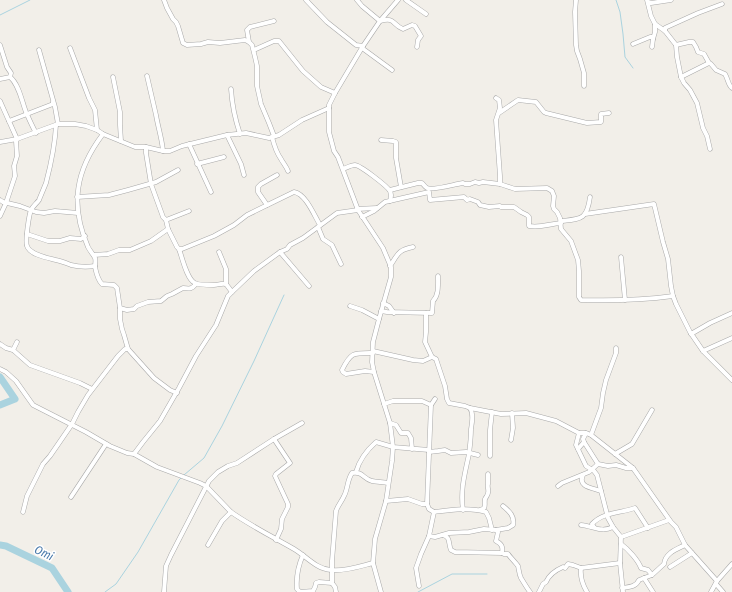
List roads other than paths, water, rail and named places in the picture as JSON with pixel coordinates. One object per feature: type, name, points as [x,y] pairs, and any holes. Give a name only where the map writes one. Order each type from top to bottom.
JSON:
[{"type":"street","points":[[164,0],[173,20],[178,26],[183,43],[188,45],[208,42],[220,43],[245,40],[249,42]]},
{"type":"street","points":[[306,0],[327,22],[356,45],[363,47],[392,70]]},
{"type":"street","points":[[357,0],[380,21]]},
{"type":"street","points":[[381,592],[373,563],[375,539],[386,501],[393,447],[390,423],[372,362],[373,342],[391,276],[390,266],[383,248],[358,210],[343,169],[334,151],[328,132],[329,108],[335,93],[380,21],[398,0]]},
{"type":"street","points":[[406,0],[426,14]]},
{"type":"street","points":[[576,0],[576,51],[584,73],[584,86]]},
{"type":"street","points":[[652,47],[656,32],[648,1],[651,3],[671,0]]},
{"type":"street","points":[[665,31],[665,28],[667,27],[722,4]]},
{"type":"street","points":[[380,21],[388,19],[403,29],[412,25],[415,26],[421,36],[418,40],[417,47]]},
{"type":"street","points":[[274,21],[250,27],[247,30],[249,42],[254,50],[257,66],[257,86],[261,104],[270,123],[275,147],[288,171]]},
{"type":"street","points":[[655,24],[665,31],[676,45],[681,77],[697,103],[703,128],[708,136],[710,149]]},
{"type":"street","points":[[633,44],[650,36],[653,40]]},
{"type":"street","points":[[254,50],[274,41],[279,41],[303,71],[321,87],[335,93]]},
{"type":"street","points":[[676,45],[693,42],[698,52],[704,54],[708,63],[711,64],[716,70],[725,74],[732,88]]},
{"type":"street","points":[[0,45],[7,67],[11,73],[10,77],[21,97],[36,133]]},
{"type":"street","points":[[70,48],[95,110],[97,130]]},
{"type":"street","points":[[38,50],[53,102],[57,125],[55,145],[46,184],[39,200],[31,210],[27,234],[27,248],[44,257],[59,260],[70,265],[86,267],[95,266]]},
{"type":"street","points":[[681,77],[708,63]]},
{"type":"street","points":[[147,76],[163,151]]},
{"type":"street","points":[[0,79],[10,77]]},
{"type":"street","points":[[113,77],[120,112],[121,141]]},
{"type":"street","points":[[231,89],[235,118],[240,134]]},
{"type":"street","points":[[496,98],[499,100],[500,108],[496,120],[500,184]]},
{"type":"street","points":[[499,114],[518,100],[536,102],[544,112],[587,122],[601,122],[601,114],[609,113]]},
{"type":"street","points":[[0,101],[17,139],[17,156],[14,166],[15,176],[0,216]]},
{"type":"street","points":[[9,121],[53,104],[53,102]]},
{"type":"street","points":[[0,142],[17,139],[57,125],[74,124],[97,130],[103,134],[135,147],[146,147],[170,151],[188,144],[227,135],[246,133],[269,138],[273,137],[279,135],[302,120],[329,108]]},
{"type":"street","points":[[103,134],[85,165],[79,182],[77,196],[78,213],[89,249],[94,255],[96,261],[95,266],[99,281],[102,284],[114,285],[117,288],[120,319],[128,349],[154,378],[170,390],[177,393]]},
{"type":"street","points":[[227,135],[241,164],[244,174]]},
{"type":"street","points":[[381,140],[396,142],[396,158],[401,187]]},
{"type":"street","points":[[188,144],[211,192]]},
{"type":"street","points":[[146,147],[151,184],[161,213],[166,220],[168,229],[179,249],[188,274],[196,284],[226,284]]},
{"type":"street","points":[[197,164],[224,157]]},
{"type":"street","points":[[343,169],[355,165],[367,171],[375,179],[380,180],[390,190],[392,196],[390,201]]},
{"type":"street","points":[[77,196],[109,195],[151,184],[178,170]]},
{"type":"street","points":[[267,205],[258,192],[258,187],[277,175]]},
{"type":"street","points":[[390,190],[418,183],[422,183],[429,189],[436,189],[448,185],[463,183],[470,184],[475,182],[500,184],[515,189],[547,188],[552,191],[554,196],[553,206],[560,218],[561,229],[571,242],[578,260],[580,300],[595,301],[653,299],[673,296]]},
{"type":"street","points":[[179,249],[214,236],[234,225],[247,215],[289,193],[297,192],[305,199],[319,226],[323,239],[332,245],[341,264]]},
{"type":"street","points":[[362,217],[385,202],[429,192],[430,200],[464,197],[467,200],[470,199],[478,202],[480,205],[489,207],[514,207],[527,215],[529,226],[538,227],[578,219],[584,216],[589,205],[590,197]]},
{"type":"street","points":[[0,200],[36,212],[44,213],[54,211],[78,213]]},
{"type":"street","points":[[585,214],[654,204],[668,259],[673,296],[691,334],[703,351],[732,380]]},
{"type":"street","points":[[134,454],[160,421],[177,393],[196,356],[216,325],[228,296],[254,271],[337,213],[379,207]]},
{"type":"street","points":[[166,220],[189,211]]},
{"type":"street","points":[[94,255],[108,254],[119,250],[130,250],[151,241],[168,229]]},
{"type":"street","points":[[27,234],[48,241],[60,241],[70,238],[81,239],[85,236]]},
{"type":"street","points":[[390,266],[399,252],[413,246]]},
{"type":"street","points":[[219,252],[226,269],[226,284],[232,292]]},
{"type":"street","points":[[280,252],[309,286]]},
{"type":"street","points":[[621,257],[625,300]]},
{"type":"street","points":[[381,311],[394,313],[432,313],[433,301],[438,294],[438,276]]},
{"type":"street","points":[[120,308],[127,310],[134,309],[137,306],[148,302],[161,301],[167,296],[184,288],[190,289],[196,284]]},
{"type":"street","points":[[383,303],[389,306],[394,313]]},
{"type":"street","points":[[350,306],[362,310],[379,319]]},
{"type":"street","points":[[691,334],[732,312]]},
{"type":"street","points":[[426,313],[425,342],[432,357],[436,359],[445,386],[447,400],[450,403],[501,414],[526,413],[556,421],[579,432],[591,435],[633,468],[676,527],[685,545],[724,592]]},
{"type":"street","points":[[703,351],[732,338]]},
{"type":"street","points":[[14,350],[17,342]]},
{"type":"street","points":[[0,344],[6,348],[14,350],[30,365],[80,383],[92,389]]},
{"type":"street","points":[[591,435],[601,408],[606,380],[616,353],[616,348]]},
{"type":"street","points":[[23,512],[27,496],[42,464],[50,456],[72,424],[92,389],[118,356],[125,349],[128,349]]},
{"type":"street","points":[[374,372],[365,371],[346,374],[342,370],[352,355],[359,353],[373,352],[422,361],[432,357]]},
{"type":"street","points":[[0,368],[16,381],[33,405],[72,424],[106,444],[127,453],[134,454],[157,467],[200,482],[206,486],[230,512],[295,550],[319,567],[333,571],[373,563]]},
{"type":"street","points":[[435,399],[431,405],[427,504],[429,509],[434,512],[463,510],[480,510],[486,512],[494,530],[498,532],[496,541],[502,546],[502,553]]},
{"type":"street","points":[[384,404],[393,401],[422,401],[431,405]]},
{"type":"street","points":[[463,510],[462,491],[469,453],[472,421],[472,411],[470,408]]},
{"type":"street","points":[[615,454],[632,444],[652,410]]},
{"type":"street","points":[[490,456],[492,412]]},
{"type":"street","points":[[511,440],[513,428],[512,413]]},
{"type":"street","points":[[164,592],[166,566],[209,481],[218,472],[236,463],[302,423]]},
{"type":"street","points":[[390,423],[396,426],[401,433],[408,433],[411,438],[412,449]]},
{"type":"street","points":[[579,432],[576,445],[586,466],[590,470],[594,471],[598,476],[607,515],[613,527],[621,537],[620,563],[623,590],[637,584],[639,580],[652,575],[664,564],[664,559],[685,545]]},
{"type":"street","points":[[586,433],[583,439],[584,442],[598,464],[633,468]]},
{"type":"street","points":[[274,439],[290,463],[275,476],[288,504],[282,519],[281,529],[276,540]]},
{"type":"street","points":[[336,592],[332,583],[332,561],[336,511],[346,492],[350,476],[352,473],[356,472],[358,465],[366,453],[376,442],[393,447],[429,451],[445,450],[451,453],[466,452],[478,455]]},
{"type":"street","points":[[578,449],[584,442]]},
{"type":"street","points":[[71,496],[106,444]]},
{"type":"street","points":[[558,486],[583,474],[598,464]]},
{"type":"street","points":[[356,472],[360,473],[371,481],[388,483]]},
{"type":"street","points":[[480,510],[484,509],[485,507],[489,490],[487,486],[488,474]]},
{"type":"street","points":[[583,474],[581,479],[586,486],[601,491]]},
{"type":"street","points":[[386,501],[408,499],[422,504],[427,504]]},
{"type":"street","points":[[429,536],[435,537],[449,532],[469,532],[484,529],[494,530],[508,528],[514,524],[511,513],[503,506]]},
{"type":"street","points":[[594,528],[592,524],[594,522],[607,515],[635,508],[648,528]]},
{"type":"street","points":[[208,545],[222,521],[230,512]]},
{"type":"street","points":[[419,586],[416,568],[429,536],[434,512]]},
{"type":"street","points":[[621,537],[670,520]]},
{"type":"street","points":[[581,525],[591,526],[596,529],[608,530],[613,527]]},
{"type":"street","points":[[443,535],[449,539],[450,548],[454,552],[508,554],[518,566],[522,581],[528,592]]},
{"type":"street","points":[[621,544],[638,562],[641,568],[648,570],[652,575]]},
{"type":"street","points":[[670,567],[692,553]]},
{"type":"street","points":[[303,555],[298,566],[296,583],[297,591],[313,591],[316,583],[319,582],[332,583]]},
{"type":"street","points":[[539,592],[543,584],[554,572],[563,567],[566,568],[568,564],[581,568],[620,563]]},
{"type":"street","points":[[711,592],[716,582],[732,564]]},
{"type":"street","points":[[581,568],[580,575],[583,586],[587,592]]},
{"type":"street","points":[[644,578],[653,592]]},
{"type":"waterway","points":[[0,15],[30,0]]},
{"type":"waterway","points":[[616,0],[620,12],[625,57],[633,68]]},
{"type":"waterway","points":[[184,475],[204,458],[222,426],[284,295]]},
{"type":"waterway","name":"Omi","points":[[0,377],[15,399],[0,405]]},
{"type":"waterway","points":[[105,592],[116,584],[138,552],[182,477]]},
{"type":"waterway","name":"Omi","points":[[0,545],[6,546],[52,568],[68,592]]},
{"type":"waterway","points":[[418,592],[452,574],[487,574]]}]
